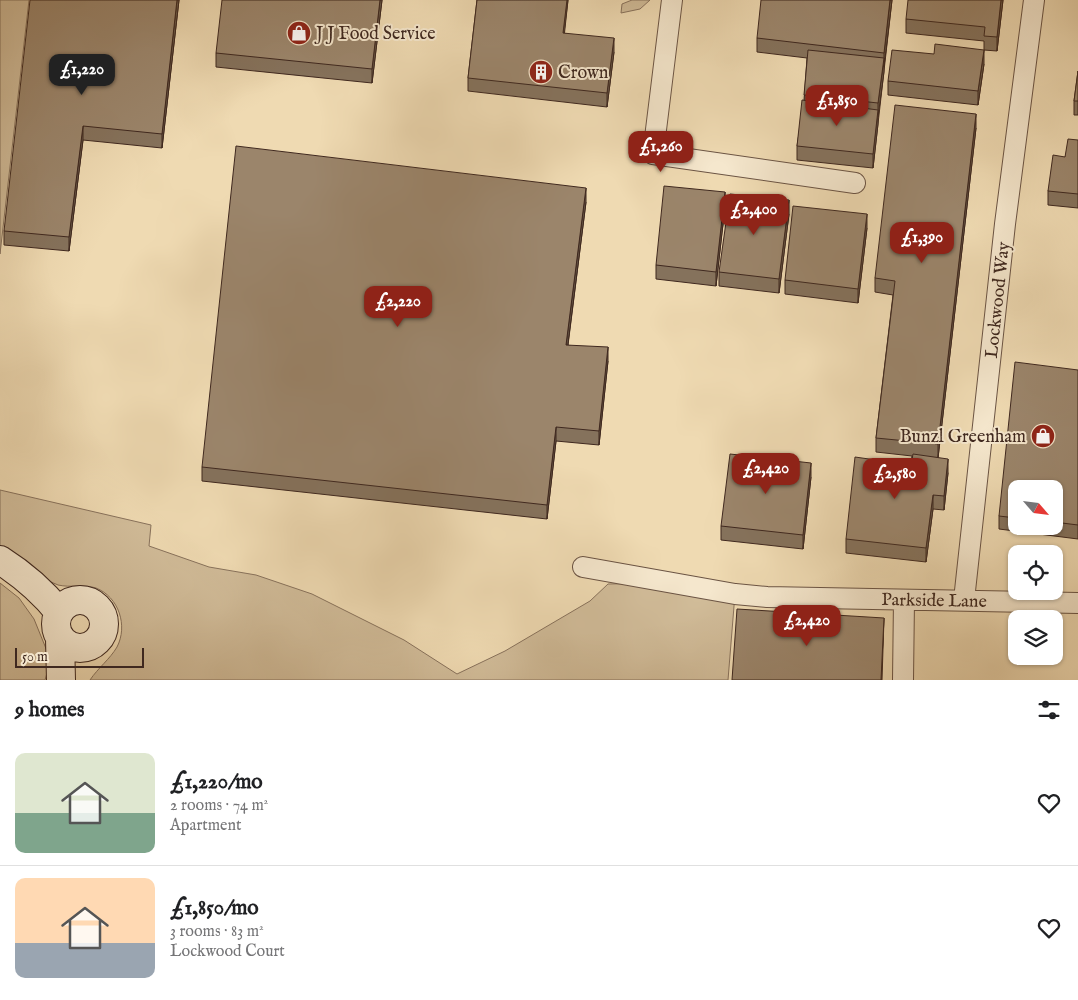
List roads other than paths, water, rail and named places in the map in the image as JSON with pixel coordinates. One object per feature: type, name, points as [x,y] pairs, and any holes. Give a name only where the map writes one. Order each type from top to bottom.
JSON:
[{"type":"street","points":[[672,0],[653,154],[855,183]]},
{"type":"street","name":"Lockwood Way","points":[[964,600],[1005,224],[1034,0]]},
{"type":"street","points":[[0,560],[13,568],[46,596],[59,612]]},
{"type":"street","name":"Parkside Lane","points":[[583,566],[735,594],[766,597],[1078,603]]},
{"type":"street","points":[[61,680],[60,639],[56,626],[59,612],[64,606],[78,600],[86,600],[100,609],[105,624],[100,639],[87,648],[66,680]]},
{"type":"street","points":[[903,680],[904,600]]},
{"type":"street","points":[[60,639],[72,648],[87,648]]},
{"type":"place","name":"J J Food Service","points":[[299,33]]},
{"type":"place","name":"Crown","points":[[541,72]]},
{"type":"place","name":"Bunzl Greenham","points":[[1043,436]]}]
